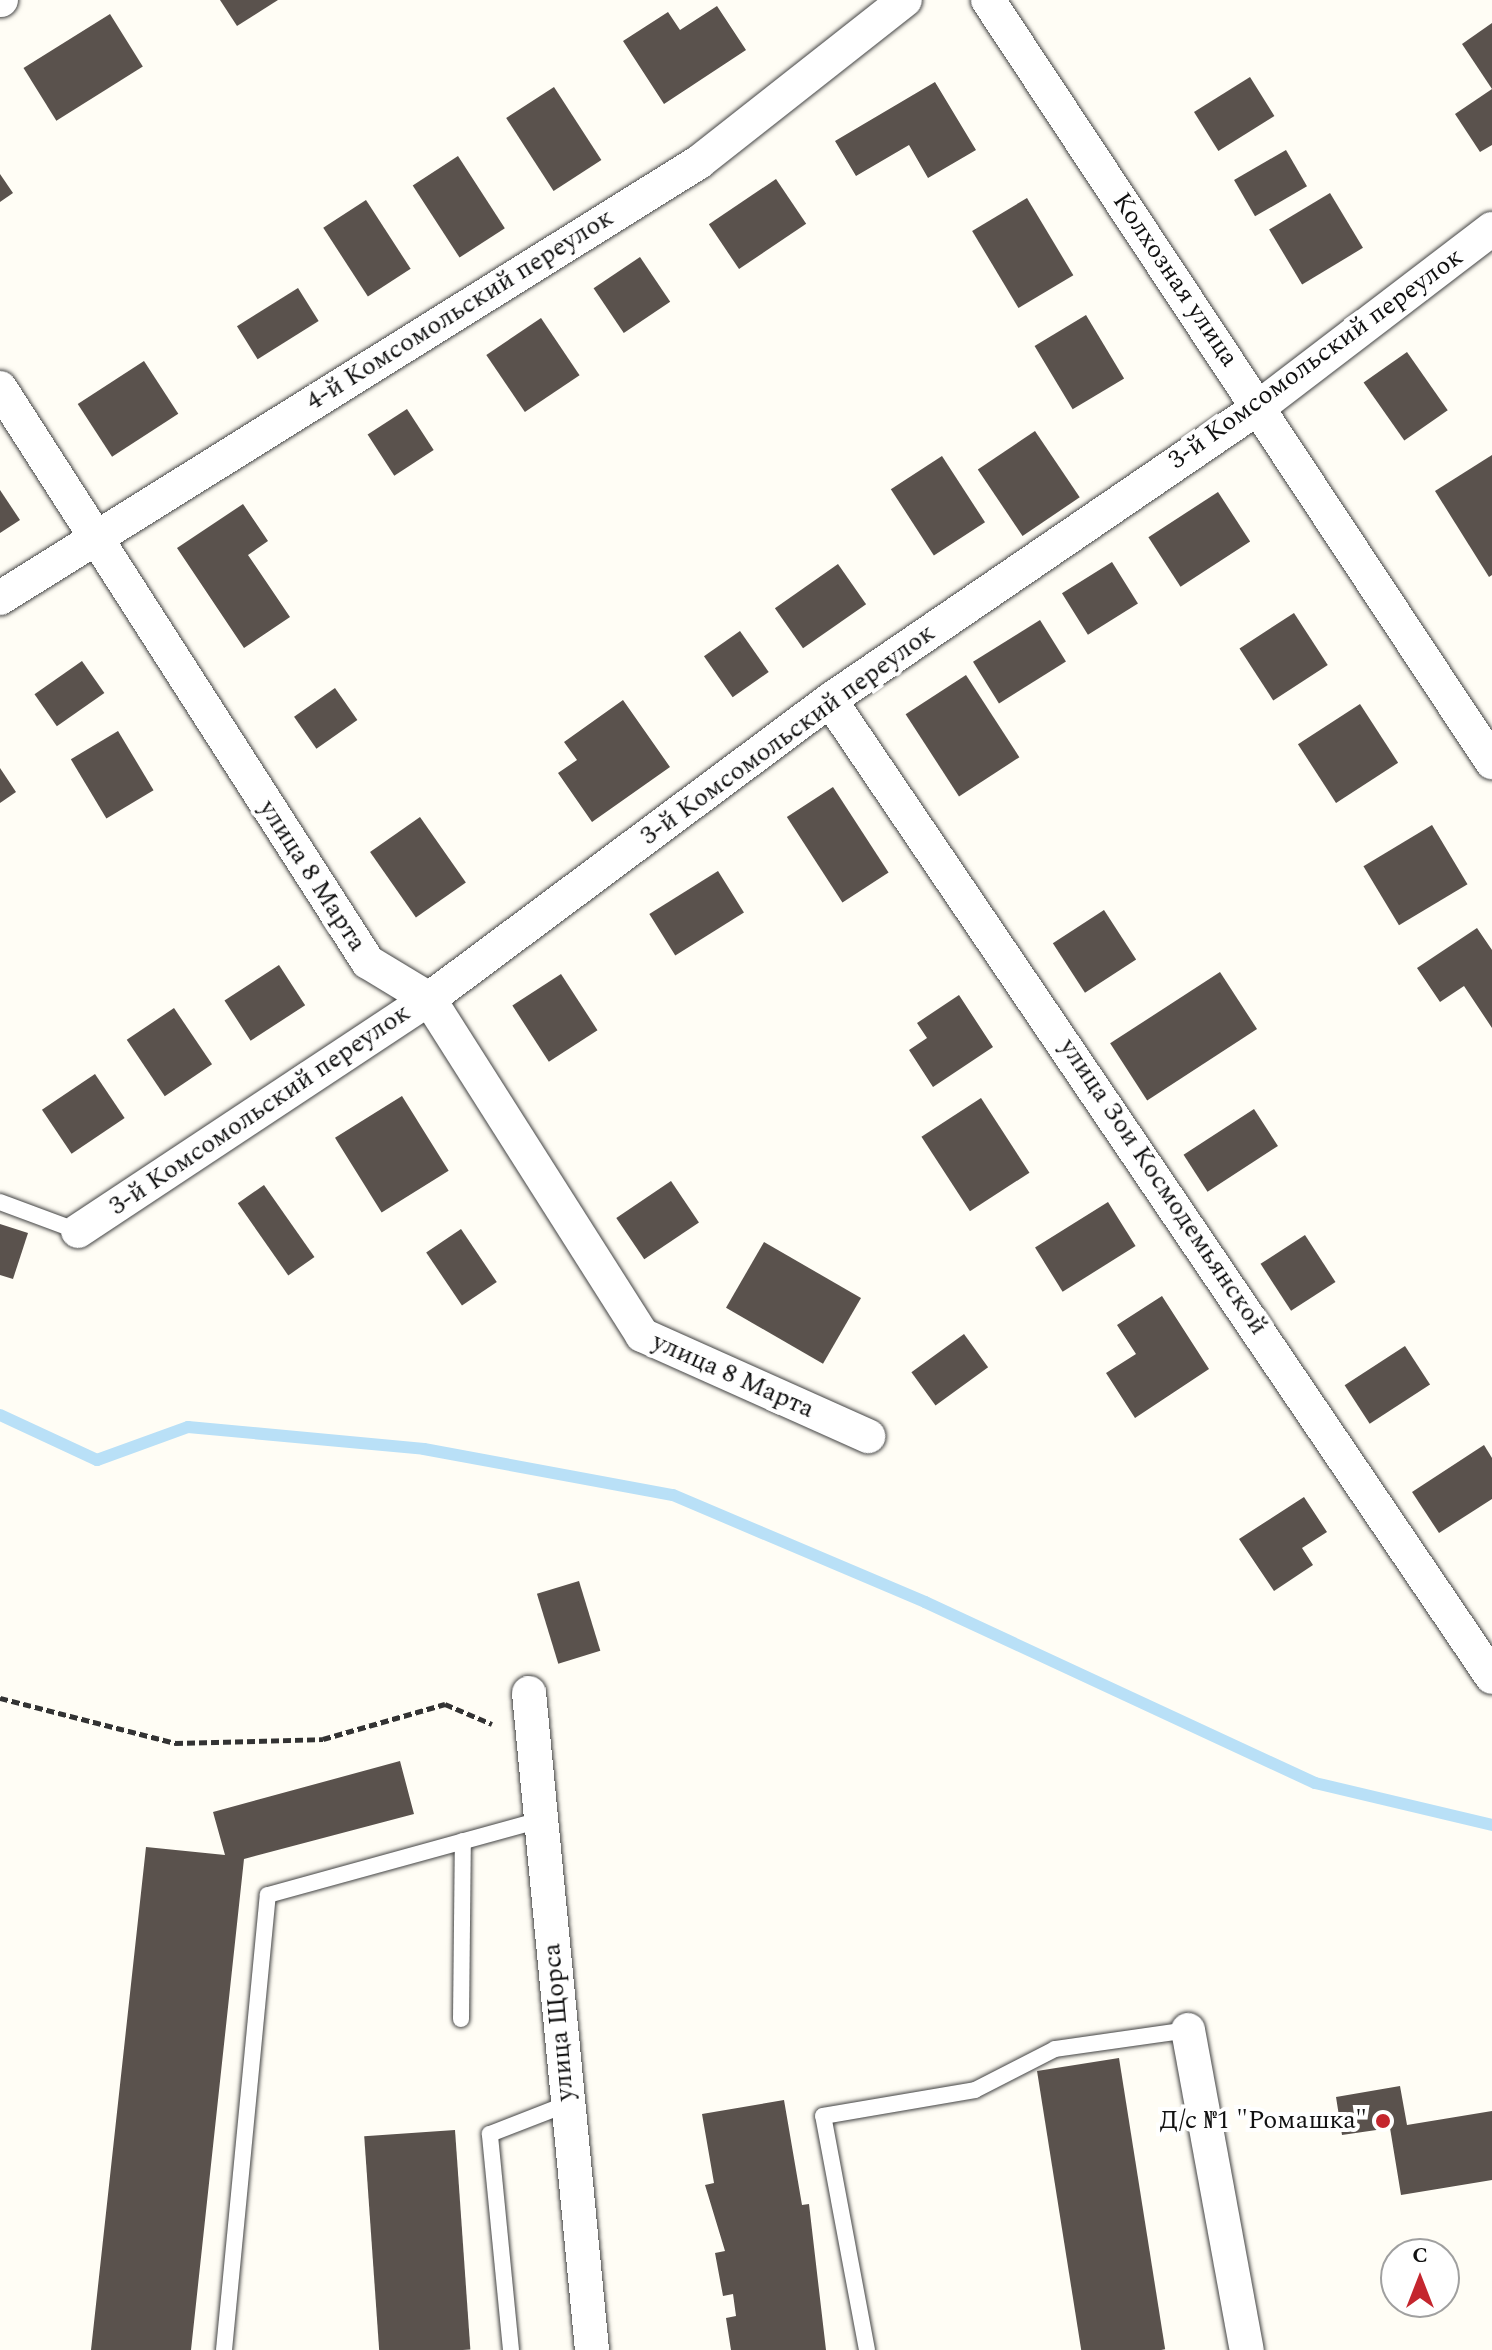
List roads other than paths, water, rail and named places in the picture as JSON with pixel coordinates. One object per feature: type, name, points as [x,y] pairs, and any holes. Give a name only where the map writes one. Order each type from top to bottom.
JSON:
[{"type":"street","name":"4-й Комсомольский переулок","points":[[0,598],[699,162],[905,0]]},
{"type":"street","name":"Колхозная улица","points":[[988,0],[1492,762]]},
{"type":"street","name":"3-й Комсомольский переулок","points":[[78,1231],[429,999],[830,700],[1259,407],[1492,229]]},
{"type":"street","name":"улица 8 Марта","points":[[0,388],[368,962],[429,999],[642,1335],[868,1436]]},
{"type":"street","name":"улица Зои Космодемьянской","points":[[830,700],[1492,1677]]},
{"type":"street","name":"улица Щорса","points":[[529,1693],[592,2350]]},
{"type":"street","points":[[1188,2030],[1247,2350]]},
{"type":"lane","points":[[0,1202],[78,1231]]},
{"type":"lane","points":[[224,2350],[268,1895],[541,1820]]},
{"type":"lane","points":[[461,2019],[463,1841]]},
{"type":"lane","points":[[867,2350],[823,2116],[975,2090],[1055,2049],[1188,2030]]},
{"type":"lane","points":[[511,2350],[490,2134],[567,2104]]},
{"type":"waterway","points":[[0,1415],[97,1460],[188,1427],[424,1449],[673,1495],[925,1602],[1315,1783],[1492,1825]]},
{"type":"place","name":"Д/с №1 \"Ромашка\"","points":[[1383,2121]]}]
